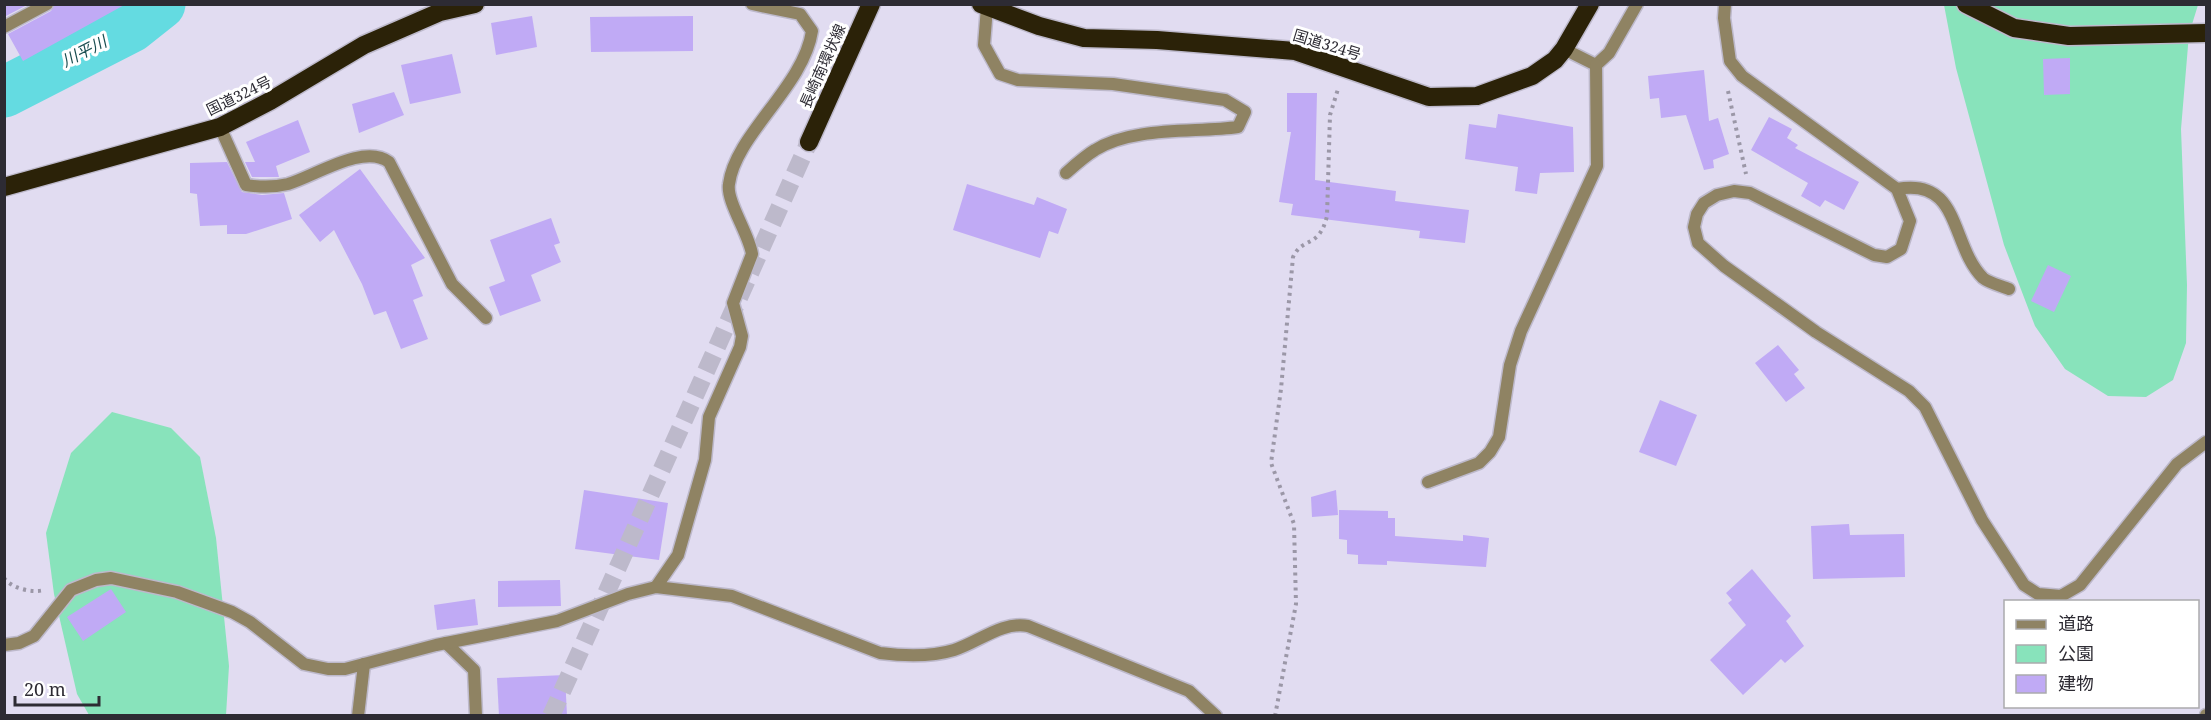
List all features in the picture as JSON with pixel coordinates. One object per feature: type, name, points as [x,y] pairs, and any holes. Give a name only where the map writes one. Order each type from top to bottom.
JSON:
[{"type":"highway","name":"国道324号","points":[[4,187],[220,127],[270,101],[364,45],[440,12],[475,4]]},
{"type":"highway","name":"長崎南環状線","points":[[809,142],[871,4]]},
{"type":"highway","name":"国道324号","points":[[984,6],[1039,26],[1084,38],[1157,40],[1295,51],[1429,97],[1477,96],[1532,76],[1555,60],[1564,50],[1590,4]]},
{"type":"highway","points":[[1966,4],[2014,28],[2069,36],[2206,33]]},
{"type":"street","points":[[4,27],[47,4]]},
{"type":"street","points":[[656,587],[678,555],[705,460],[709,417],[742,336],[733,303],[752,254],[728,186],[736,160],[784,90],[810,45],[812,31],[800,14],[752,4]]},
{"type":"street","points":[[1428,482],[1479,463],[1490,452],[1499,437],[1510,364],[1521,332],[1597,166],[1596,65],[1609,53],[1637,4]]},
{"type":"street","points":[[1725,4],[1724,18],[1730,61],[1742,76],[1897,189],[1910,221],[1901,249],[1887,257],[1874,255],[1750,193],[1734,191],[1717,195],[1704,202],[1697,214],[1694,227],[1698,243],[1724,266],[1816,332],[1909,391],[1924,407],[1982,520],[2024,585],[2038,594],[2061,596],[2080,585],[2161,482],[2177,464],[2206,442]]},
{"type":"street","points":[[984,6],[984,45],[1000,74],[1018,80],[1113,84],[1225,100],[1245,112],[1238,127],[1169,130],[1120,140],[1096,149],[1066,173]]},
{"type":"street","points":[[1564,50],[1596,65]]},
{"type":"street","points":[[220,127],[246,185],[286,184],[358,157],[383,158],[389,162],[452,284],[486,318]]},
{"type":"street","points":[[1897,189],[1912,186],[1930,190],[1944,201],[1967,254],[1984,279],[2009,289]]},
{"type":"street","points":[[4,645],[19,643],[34,636],[72,590],[96,580],[111,578],[177,592],[232,612],[250,622],[304,664],[328,669],[345,669],[446,643],[557,621],[628,594],[656,587],[732,596],[880,652],[901,656],[953,650],[1016,624],[1028,626],[1189,691],[1216,716]]},
{"type":"street","points":[[446,643],[474,670],[476,716]]},
{"type":"street","points":[[358,716],[364,664]]},
{"type":"path","points":[[1730,61],[1725,78],[1750,193]]},
{"type":"path","points":[[1275,716],[1296,604],[1294,524],[1271,463],[1281,389],[1293,257],[1296,250],[1317,238],[1323,231],[1327,216],[1330,115],[1344,68]]},
{"type":"green space","points":[[1944,5],[2198,5],[2189,34],[2181,129],[2187,285],[2186,343],[2173,380],[2146,397],[2108,396],[2065,369],[2035,326],[2004,245],[1956,68]]},
{"type":"green space","points":[[112,412],[171,428],[200,457],[216,538],[229,666],[226,715],[89,715],[77,694],[54,594],[46,533],[71,453]]},
{"type":"building","points":[[4,4],[29,4],[4,17]]},
{"type":"building","points":[[55,4],[126,4],[23,61],[8,34],[51,11]]},
{"type":"building","points":[[532,16],[537,47],[496,55],[491,23]]},
{"type":"building","points":[[693,16],[693,51],[591,52],[590,17]]},
{"type":"building","points":[[452,54],[461,93],[410,104],[401,65]]},
{"type":"building","points":[[2070,58],[2070,94],[2044,95],[2043,59]]},
{"type":"building","points":[[1704,70],[1709,121],[1718,118],[1729,154],[1713,160],[1714,168],[1704,170],[1686,115],[1661,118],[1659,98],[1650,99],[1648,76]]},
{"type":"building","points":[[394,92],[404,115],[359,133],[352,104]]},
{"type":"building","points":[[1287,93],[1317,93],[1315,180],[1396,191],[1395,201],[1469,210],[1465,243],[1419,238],[1420,231],[1291,215],[1293,204],[1279,202],[1291,132],[1287,132]]},
{"type":"building","points":[[1498,114],[1573,127],[1574,172],[1540,173],[1537,194],[1515,191],[1518,167],[1465,159],[1469,124],[1496,128]]},
{"type":"building","points":[[1769,117],[1792,129],[1787,138],[1798,145],[1795,148],[1859,182],[1844,210],[1825,200],[1820,207],[1801,196],[1808,183],[1751,150]]},
{"type":"building","points":[[298,120],[310,152],[276,166],[279,177],[252,177],[245,162],[255,162],[246,142]]},
{"type":"building","points":[[227,162],[242,192],[262,195],[284,193],[292,219],[246,234],[227,234],[227,225],[200,226],[197,194],[190,193],[190,163]]},
{"type":"building","points":[[360,169],[425,258],[411,265],[423,296],[413,300],[428,339],[401,349],[386,311],[374,315],[362,284],[334,230],[320,242],[299,215]]},
{"type":"building","points":[[967,184],[1034,205],[1037,197],[1067,209],[1058,234],[1049,231],[1040,258],[953,230]]},
{"type":"building","points":[[551,218],[560,243],[554,245],[561,262],[531,275],[541,301],[500,316],[489,287],[505,281],[490,240]]},
{"type":"building","points":[[2048,265],[2071,276],[2054,312],[2031,301]]},
{"type":"building","points":[[1778,345],[1799,370],[1794,374],[1805,388],[1786,402],[1755,363]]},
{"type":"building","points":[[1660,400],[1697,415],[1676,466],[1639,452]]},
{"type":"building","points":[[584,490],[668,503],[659,560],[575,549]]},
{"type":"building","points":[[1336,490],[1338,515],[1312,517],[1311,497]]},
{"type":"building","points":[[1339,510],[1388,511],[1388,518],[1395,518],[1395,536],[1463,541],[1463,535],[1489,538],[1486,567],[1387,561],[1387,565],[1358,564],[1358,555],[1347,554],[1347,540],[1339,539]]},
{"type":"building","points":[[1849,524],[1850,535],[1904,534],[1905,577],[1813,579],[1811,526]]},
{"type":"building","points":[[1752,569],[1791,616],[1786,621],[1804,646],[1785,663],[1781,659],[1743,695],[1710,660],[1746,625],[1728,603],[1732,600],[1726,593]]},
{"type":"building","points":[[560,580],[561,606],[498,607],[498,581]]},
{"type":"building","points":[[111,589],[126,612],[83,641],[67,617]]},
{"type":"building","points":[[475,599],[478,625],[437,630],[434,605]]},
{"type":"building","points":[[565,675],[567,716],[499,716],[497,678]]},
{"type":"waterway","name":"川平川","points":[[4,92],[131,27],[160,4]]},
{"type":"tunnel","points":[[551,716],[809,142]]}]
